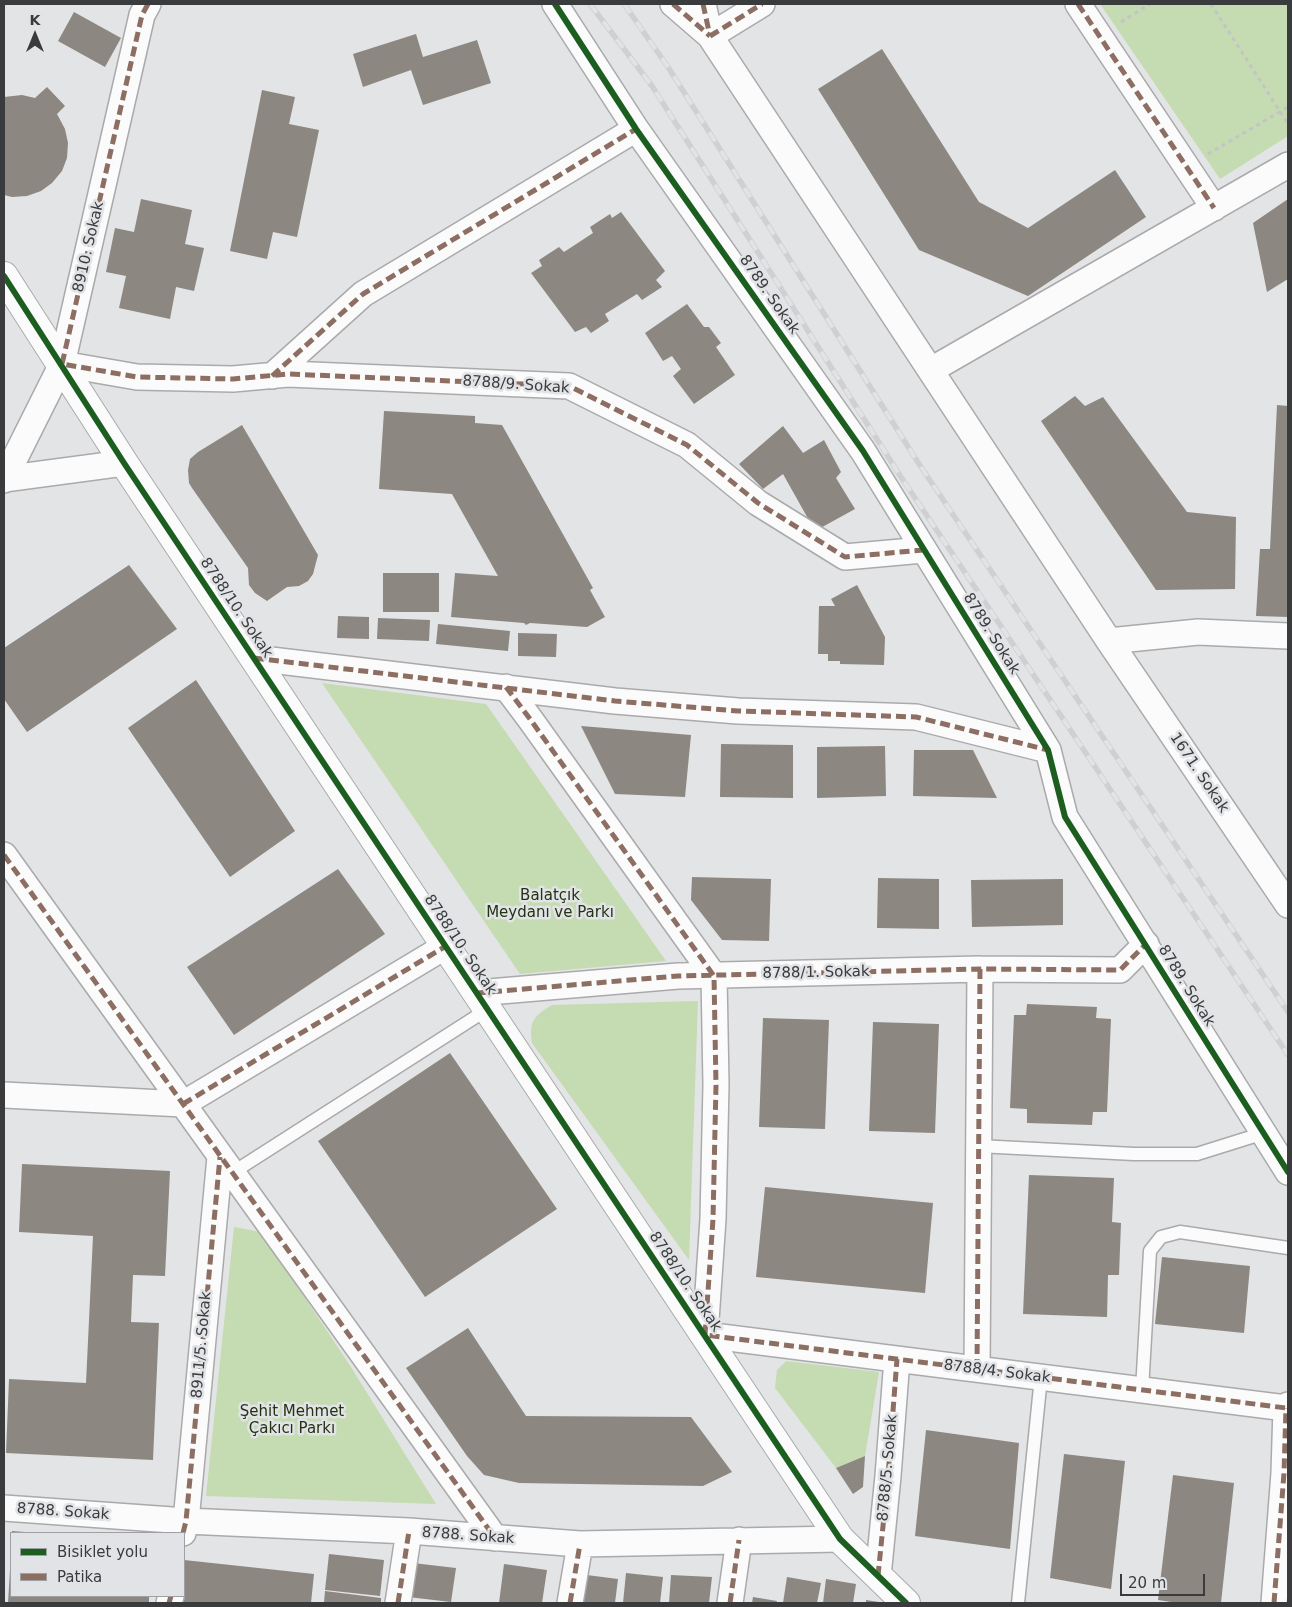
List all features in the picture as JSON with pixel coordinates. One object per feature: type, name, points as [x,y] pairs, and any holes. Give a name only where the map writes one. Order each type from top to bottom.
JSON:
[{"type":"street","name":"8910. Sokak","points":[[4,480],[62,364],[142,15],[148,4]]},
{"type":"street","name":"8789. Sokak","points":[[555,4],[636,129],[863,451],[1048,750],[1065,817],[1288,1172]]},
{"type":"street","points":[[673,4],[710,36]]},
{"type":"street","points":[[704,4],[710,36]]},
{"type":"street","points":[[710,36],[762,4]]},
{"type":"street","points":[[1078,4],[1214,208]]},
{"type":"street","name":"1671. Sokak","points":[[710,36],[1109,640],[1288,905]]},
{"type":"street","points":[[272,376],[363,294],[636,129]]},
{"type":"street","points":[[931,370],[1288,166]]},
{"type":"street","points":[[4,276],[62,364]]},
{"type":"street","name":"8788/9. Sokak","points":[[62,364],[137,377],[233,379],[288,374],[569,386],[687,445],[758,503],[845,557],[923,550]]},
{"type":"street","name":"8788/10. Sokak","points":[[62,364],[124,463],[840,1539]]},
{"type":"street","points":[[4,480],[124,463]]},
{"type":"street","points":[[1109,640],[1198,632],[1288,636]]},
{"type":"street","points":[[254,658],[615,701],[738,711],[916,717],[1048,750]]},
{"type":"street","points":[[506,688],[714,976],[716,1085],[714,1200],[705,1335]]},
{"type":"street","points":[[4,856],[495,1538]]},
{"type":"street","name":"8788/1. Sokak","points":[[482,1001],[678,976],[980,969],[1120,970],[1146,944]]},
{"type":"street","points":[[4,1095],[183,1104],[446,946]]},
{"type":"street","points":[[977,1369],[980,969]]},
{"type":"street","name":"8911/5. Sokak","points":[[184,1527],[226,1165]]},
{"type":"street","name":"8788/4. Sokak","points":[[705,1335],[1041,1378],[1287,1406]]},
{"type":"street","name":"8788/5. Sokak","points":[[878,1576],[897,1360]]},
{"type":"street","points":[[1274,1603],[1287,1406]]},
{"type":"street","name":"8788. Sokak","points":[[4,1508],[184,1527],[409,1531],[580,1544],[840,1539]]},
{"type":"street","points":[[398,1603],[409,1531]]},
{"type":"street","points":[[840,1539],[906,1603]]},
{"type":"street","points":[[730,1603],[739,1540]]},
{"type":"street","points":[[570,1603],[580,1544]]},
{"type":"lane","points":[[226,1165],[482,1001]]},
{"type":"lane","points":[[978,1146],[1134,1154],[1197,1154],[1264,1133]]},
{"type":"lane","points":[[1142,1390],[1150,1251],[1161,1237],[1180,1232],[1288,1248]]},
{"type":"lane","points":[[1018,1603],[1041,1378]]},
{"type":"path","points":[[1100,36],[1150,4]]},
{"type":"path","points":[[1211,4],[1288,124]]},
{"type":"path","points":[[1186,167],[1288,107]]},
{"type":"green space","points":[[1100,4],[1288,4],[1288,136],[1220,179]]},
{"type":"green space","name":"Balatçık Meydanı ve Parkı","points":[[322,683],[486,704],[666,961],[520,974]]},
{"type":"green space","points":[[698,1001],[689,1260],[532,1043],[531,1030],[537,1016],[552,1005]]},
{"type":"green space","name":"Şehit Mehmet Çakıcı Parkı","points":[[234,1227],[261,1232],[349,1364],[436,1504],[206,1496]]},
{"type":"green space","points":[[786,1361],[879,1372],[865,1456],[836,1468],[775,1388],[777,1370]]},
{"type":"building","points":[[74,12],[121,38],[105,67],[58,41]]},
{"type":"building","points":[[416,34],[423,57],[477,40],[491,83],[423,105],[411,70],[363,87],[353,54]]},
{"type":"building","points":[[882,49],[979,202],[1028,228],[1115,170],[1146,217],[1028,296],[919,250],[818,89]]},
{"type":"building","points":[[47,87],[65,106],[57,114],[65,129],[68,143],[67,158],[62,171],[52,183],[41,191],[27,196],[12,197],[4,195],[4,97],[22,95],[35,98]]},
{"type":"building","points":[[262,90],[295,97],[289,124],[319,130],[297,237],[273,232],[267,259],[230,251]]},
{"type":"building","points":[[141,199],[192,210],[185,244],[204,248],[194,291],[176,287],[170,319],[119,308],[126,276],[106,272],[115,228],[134,232]]},
{"type":"building","points":[[1288,199],[1288,279],[1267,292],[1253,223]]},
{"type":"building","points":[[621,212],[665,271],[656,280],[662,287],[642,300],[637,294],[605,314],[609,321],[591,333],[586,327],[575,332],[531,273],[542,266],[539,260],[559,247],[564,252],[593,233],[590,227],[610,214],[612,218]]},
{"type":"building","points":[[687,304],[704,327],[709,327],[721,343],[716,347],[735,375],[694,404],[673,376],[681,369],[672,356],[663,361],[645,333]]},
{"type":"building","points":[[1075,396],[1085,406],[1103,397],[1187,512],[1236,517],[1235,589],[1156,590],[1041,421]]},
{"type":"building","points":[[1277,405],[1288,406],[1288,617],[1256,616],[1260,549],[1270,549]]},
{"type":"building","points":[[384,411],[475,416],[475,423],[502,425],[593,588],[590,590],[605,617],[587,627],[530,623],[526,625],[524,623],[451,617],[455,573],[498,576],[452,494],[379,489]]},
{"type":"building","points":[[242,425],[318,555],[313,574],[308,581],[299,586],[287,587],[267,601],[255,593],[249,585],[248,568],[189,483],[188,470],[190,459]]},
{"type":"building","points":[[783,426],[803,453],[824,440],[841,472],[836,478],[855,509],[815,531],[783,474],[763,489],[739,464]]},
{"type":"building","points":[[129,565],[177,629],[27,732],[4,699],[4,648]]},
{"type":"building","points":[[383,573],[439,573],[439,612],[383,612]]},
{"type":"building","points":[[857,585],[885,637],[884,665],[840,664],[840,661],[828,661],[828,654],[818,654],[819,606],[835,606],[831,599]]},
{"type":"building","points":[[338,616],[369,617],[369,639],[337,638]]},
{"type":"building","points":[[378,618],[430,620],[429,641],[377,639]]},
{"type":"building","points":[[438,624],[510,631],[508,651],[436,644]]},
{"type":"building","points":[[518,633],[557,634],[556,657],[518,656]]},
{"type":"building","points":[[196,680],[295,831],[230,877],[128,728]]},
{"type":"building","points":[[581,726],[691,735],[685,797],[615,794]]},
{"type":"building","points":[[721,744],[793,745],[793,798],[720,797]]},
{"type":"building","points":[[885,746],[886,796],[817,798],[817,747]]},
{"type":"building","points":[[914,750],[973,750],[997,798],[913,796]]},
{"type":"building","points":[[338,869],[385,934],[234,1035],[187,967]]},
{"type":"building","points":[[692,877],[771,879],[769,941],[722,940],[691,900]]},
{"type":"building","points":[[878,878],[939,879],[939,929],[877,928]]},
{"type":"building","points":[[1063,879],[1063,925],[972,927],[971,880]]},
{"type":"building","points":[[1027,1004],[1097,1007],[1096,1018],[1111,1019],[1107,1112],[1093,1112],[1092,1125],[1027,1123],[1027,1109],[1010,1108],[1014,1015],[1026,1015]]},
{"type":"building","points":[[763,1018],[829,1020],[825,1129],[759,1127]]},
{"type":"building","points":[[873,1022],[939,1024],[935,1133],[869,1131]]},
{"type":"building","points":[[450,1053],[557,1209],[425,1297],[318,1141]]},
{"type":"building","points":[[22,1164],[170,1171],[165,1276],[133,1275],[131,1322],[159,1323],[153,1460],[6,1453],[9,1379],[86,1383],[93,1236],[19,1232]]},
{"type":"building","points":[[1029,1175],[1114,1178],[1112,1222],[1121,1223],[1119,1275],[1108,1275],[1107,1317],[1023,1314]]},
{"type":"building","points":[[765,1187],[933,1203],[925,1293],[756,1277]]},
{"type":"building","points":[[1162,1257],[1250,1266],[1244,1333],[1155,1324]]},
{"type":"building","points":[[468,1328],[526,1416],[691,1417],[732,1472],[703,1486],[519,1483],[484,1475],[467,1456],[406,1368]]},
{"type":"building","points":[[926,1430],[1019,1443],[1010,1549],[915,1536]]},
{"type":"building","points":[[1064,1454],[1125,1461],[1111,1589],[1050,1578]]},
{"type":"building","points":[[865,1456],[863,1487],[853,1494],[836,1468]]},
{"type":"building","points":[[1173,1475],[1234,1483],[1221,1603],[1178,1603],[1158,1600]]},
{"type":"building","points":[[329,1554],[384,1560],[380,1596],[325,1590]]},
{"type":"building","points":[[185,1560],[314,1574],[311,1603],[180,1603],[181,1597],[185,1597]]},
{"type":"building","points":[[413,1563],[456,1568],[451,1602],[408,1597]]},
{"type":"building","points":[[504,1564],[547,1570],[542,1603],[499,1603]]},
{"type":"building","points":[[10,1570],[10,1597],[149,1597],[149,1603],[8,1603]]},
{"type":"building","points":[[626,1573],[663,1577],[660,1603],[623,1603]]},
{"type":"building","points":[[579,1574],[618,1579],[615,1603],[575,1603]]},
{"type":"building","points":[[671,1575],[712,1577],[709,1603],[669,1603]]},
{"type":"building","points":[[787,1577],[821,1583],[817,1603],[783,1603]]},
{"type":"building","points":[[826,1579],[856,1584],[853,1603],[823,1603]]},
{"type":"building","points":[[325,1591],[381,1598],[381,1603],[324,1603]]},
{"type":"building","points":[[753,1597],[777,1601],[776,1603],[752,1603]]},
{"type":"building","points":[[866,1600],[879,1602],[879,1603],[866,1603]]},
{"type":"railway","points":[[590,4],[652,86],[901,477],[1288,1055]]},
{"type":"railway","points":[[624,4],[668,67],[919,464],[1288,1012]]},
{"type":"marked path","points":[[148,4],[142,15],[62,364],[137,377],[233,379],[288,374],[569,386],[687,445],[758,503],[845,557],[923,550]]},
{"type":"marked path","points":[[673,4],[710,36]]},
{"type":"marked path","points":[[703,4],[710,36]]},
{"type":"marked path","points":[[710,36],[762,4]]},
{"type":"marked path","points":[[1078,4],[1214,208]]},
{"type":"marked path","points":[[272,376],[363,294],[636,129]]},
{"type":"marked path","points":[[254,658],[615,701],[738,711],[916,717],[1048,750]]},
{"type":"marked path","points":[[506,687],[714,976],[716,1085],[713,1219],[705,1335],[1286,1408],[1288,1405]]},
{"type":"marked path","points":[[4,855],[495,1538]]},
{"type":"marked path","points":[[477,993],[678,976],[980,969],[1120,970],[1146,944]]},
{"type":"marked path","points":[[183,1104],[446,946]]},
{"type":"marked path","points":[[977,1369],[980,969]]},
{"type":"marked path","points":[[183,1532],[186,1521],[220,1157]]},
{"type":"marked path","points":[[878,1576],[897,1359]]},
{"type":"marked path","points":[[1274,1603],[1284,1473],[1286,1408]]},
{"type":"marked path","points":[[398,1603],[409,1531]]},
{"type":"marked path","points":[[730,1603],[739,1540]]},
{"type":"marked path","points":[[570,1603],[580,1544]]},
{"type":"marked path","points":[[169,1603],[171,1597]]},
{"type":"cycle path","points":[[555,4],[636,129],[863,451],[1048,750],[1065,817],[1288,1172]]},
{"type":"cycle path","points":[[4,276],[124,463],[840,1539],[906,1603]]}]
